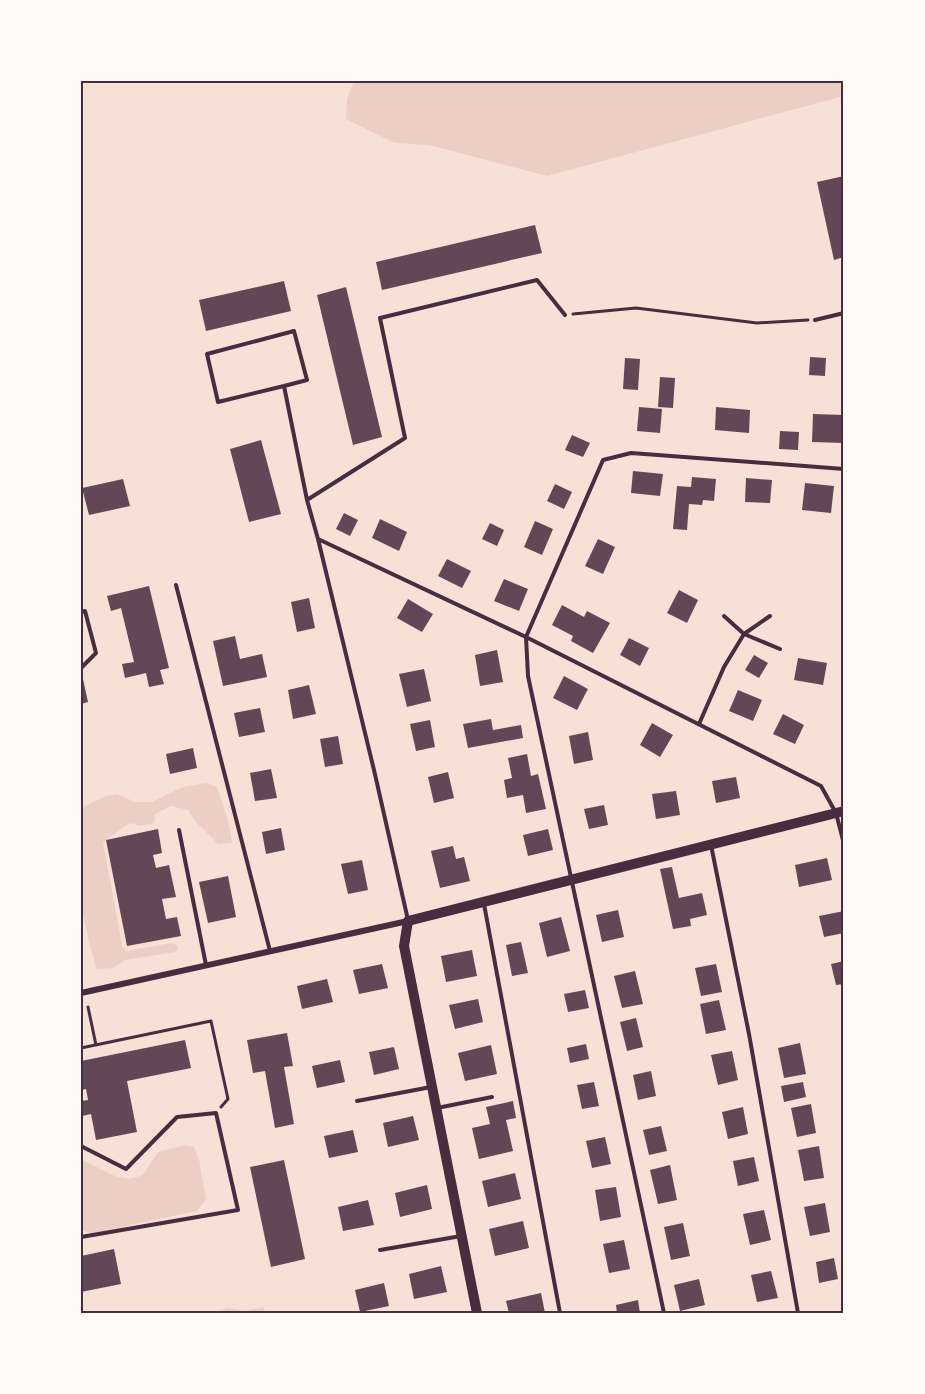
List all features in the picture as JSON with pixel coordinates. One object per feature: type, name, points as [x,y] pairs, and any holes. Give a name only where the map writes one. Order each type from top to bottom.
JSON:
[{"type":"street","points":[[81,993],[408,921],[840,812]]},
{"type":"street","points":[[408,921],[404,946],[477,1313]]},
{"type":"lane","points":[[307,500],[405,438],[380,318],[537,280],[565,315]]},
{"type":"lane","points":[[816,320],[844,313]]},
{"type":"lane","points":[[294,331],[307,380],[284,386],[218,402],[207,354],[294,331]]},
{"type":"lane","points":[[284,386],[307,500],[408,921]]},
{"type":"lane","points":[[664,1313],[528,676],[526,637],[603,460],[631,453],[844,469]]},
{"type":"lane","points":[[318,539],[526,637],[821,786],[840,812],[844,844]]},
{"type":"lane","points":[[176,585],[270,951]]},
{"type":"lane","points":[[81,612],[85,611],[96,653],[81,668]]},
{"type":"lane","points":[[724,616],[744,634],[780,649]]},
{"type":"lane","points":[[699,724],[724,667],[744,634],[770,616]]},
{"type":"lane","points":[[179,830],[206,965]]},
{"type":"lane","points":[[711,844],[749,1034],[798,1313]]},
{"type":"lane","points":[[483,902],[560,1313]]},
{"type":"lane","points":[[357,1101],[431,1087]]},
{"type":"lane","points":[[436,1108],[492,1097]]},
{"type":"lane","points":[[81,1146],[126,1169],[177,1117],[216,1113],[238,1210],[81,1237]]},
{"type":"lane","points":[[380,1250],[462,1236]]},
{"type":"path","points":[[565,315],[636,308],[757,323],[816,320]]},
{"type":"path","points":[[88,1007],[96,1045]]},
{"type":"path","points":[[81,1048],[211,1021],[228,1099],[216,1113]]},
{"type":"shaded area","points":[[354,81],[844,81],[844,96],[547,176],[429,145],[395,143],[346,119],[347,99]]},
{"type":"shaded area","points":[[206,783],[217,787],[229,824],[232,843],[218,844],[195,821],[188,810],[171,806],[155,814],[154,823],[140,826],[130,823],[103,842],[122,945],[126,951],[172,943],[178,946],[178,949],[175,952],[125,960],[113,968],[97,969],[81,905],[81,808],[106,796],[117,794],[135,802],[152,802],[183,787]]},
{"type":"shaded area","points":[[186,1145],[194,1147],[199,1159],[206,1199],[197,1211],[92,1233],[81,1230],[81,1159],[117,1177],[130,1179],[143,1175],[158,1152]]},
{"type":"shaded area","points":[[263,1307],[266,1313],[215,1313],[227,1308],[245,1311]]},
{"type":"building","points":[[844,176],[844,257],[834,260],[817,182]]},
{"type":"building","points":[[535,225],[542,253],[382,290],[376,262]]},
{"type":"building","points":[[284,281],[291,311],[206,331],[199,300]]},
{"type":"building","points":[[346,287],[382,437],[353,445],[317,295]]},
{"type":"building","points":[[810,357],[826,358],[825,376],[809,375]]},
{"type":"building","points":[[625,358],[640,359],[638,390],[623,389]]},
{"type":"building","points":[[660,377],[675,378],[673,408],[658,407]]},
{"type":"building","points":[[639,407],[662,409],[660,433],[637,431]]},
{"type":"building","points":[[716,407],[750,410],[749,433],[715,430]]},
{"type":"building","points":[[813,414],[844,415],[844,443],[812,442]]},
{"type":"building","points":[[780,431],[799,432],[798,450],[779,449]]},
{"type":"building","points":[[572,435],[590,443],[583,457],[565,450]]},
{"type":"building","points":[[261,440],[281,514],[249,522],[230,449]]},
{"type":"building","points":[[633,471],[663,474],[660,496],[631,493]]},
{"type":"building","points":[[692,477],[716,479],[714,501],[703,500],[702,505],[689,504],[687,530],[673,529],[677,486],[691,487]]},
{"type":"building","points":[[746,478],[772,480],[770,503],[745,502]]},
{"type":"building","points":[[123,479],[130,506],[89,515],[82,488]]},
{"type":"building","points":[[805,483],[834,486],[831,513],[802,510]]},
{"type":"building","points":[[555,484],[572,492],[564,509],[547,501]]},
{"type":"building","points":[[344,513],[358,520],[350,536],[336,529]]},
{"type":"building","points":[[380,519],[407,532],[399,551],[372,538]]},
{"type":"building","points":[[535,521],[553,529],[542,555],[524,547]]},
{"type":"building","points":[[490,523],[504,530],[497,546],[482,539]]},
{"type":"building","points":[[598,539],[615,547],[603,574],[585,566]]},
{"type":"building","points":[[447,559],[471,571],[462,588],[438,576]]},
{"type":"building","points":[[504,579],[528,589],[519,611],[494,601]]},
{"type":"building","points":[[149,586],[169,668],[160,670],[164,684],[149,687],[146,673],[125,678],[122,664],[134,662],[121,608],[111,611],[107,596]]},
{"type":"building","points":[[679,590],[698,600],[687,623],[667,613]]},
{"type":"building","points":[[309,598],[315,628],[297,632],[291,602]]},
{"type":"building","points":[[408,599],[433,614],[422,632],[397,618]]},
{"type":"building","points":[[562,605],[584,617],[587,611],[610,623],[593,653],[571,641],[573,636],[552,625]]},
{"type":"building","points":[[235,636],[240,659],[262,654],[267,677],[223,686],[213,641]]},
{"type":"building","points":[[629,638],[649,648],[640,666],[620,655]]},
{"type":"building","points":[[497,650],[503,682],[480,686],[475,655]]},
{"type":"building","points":[[754,655],[768,663],[759,678],[745,670]]},
{"type":"building","points":[[798,658],[827,663],[823,685],[794,680]]},
{"type":"building","points":[[424,669],[431,701],[407,707],[399,674]]},
{"type":"building","points":[[564,676],[588,689],[577,710],[553,698]]},
{"type":"building","points":[[81,679],[83,679],[88,702],[81,704]]},
{"type":"building","points":[[309,685],[316,714],[293,719],[288,690]]},
{"type":"building","points":[[738,690],[762,700],[753,721],[729,711]]},
{"type":"building","points":[[260,708],[265,732],[239,737],[234,713]]},
{"type":"building","points":[[783,714],[804,725],[795,744],[773,734]]},
{"type":"building","points":[[491,719],[493,730],[521,725],[523,738],[468,748],[463,724]]},
{"type":"building","points":[[430,720],[435,747],[416,751],[410,724]]},
{"type":"building","points":[[652,723],[673,735],[660,757],[640,745]]},
{"type":"building","points":[[588,732],[593,760],[574,764],[569,736]]},
{"type":"building","points":[[338,736],[343,764],[325,767],[320,739]]},
{"type":"building","points":[[193,748],[197,768],[170,774],[166,754]]},
{"type":"building","points":[[527,754],[531,776],[538,774],[546,809],[526,813],[523,795],[507,798],[504,780],[512,778],[508,758]]},
{"type":"building","points":[[271,769],[277,798],[255,801],[250,773]]},
{"type":"building","points":[[448,772],[454,798],[434,803],[428,777]]},
{"type":"building","points":[[736,777],[740,798],[716,803],[712,781]]},
{"type":"building","points":[[676,791],[680,815],[656,819],[652,794]]},
{"type":"building","points":[[604,805],[608,825],[589,829],[584,809]]},
{"type":"building","points":[[281,828],[285,850],[266,854],[262,832]]},
{"type":"building","points":[[158,829],[162,853],[153,855],[156,868],[169,865],[176,897],[162,899],[166,919],[177,917],[181,936],[127,946],[106,840]]},
{"type":"building","points":[[548,829],[553,850],[528,856],[523,835]]},
{"type":"building","points":[[453,846],[456,859],[464,857],[470,881],[440,888],[431,851]]},
{"type":"building","points":[[827,858],[832,880],[799,887],[795,865]]},
{"type":"building","points":[[362,860],[368,890],[348,894],[341,864]]},
{"type":"building","points":[[672,867],[679,898],[702,893],[707,915],[690,919],[691,926],[673,929],[660,869]]},
{"type":"building","points":[[228,876],[236,917],[208,923],[199,882]]},
{"type":"building","points":[[618,910],[624,937],[602,942],[596,915]]},
{"type":"building","points":[[844,911],[844,933],[824,937],[819,916]]},
{"type":"building","points":[[561,917],[570,951],[547,957],[539,923]]},
{"type":"building","points":[[521,942],[528,973],[512,976],[506,945]]},
{"type":"building","points":[[472,950],[477,976],[446,982],[441,956]]},
{"type":"building","points":[[844,961],[844,984],[836,985],[831,964]]},
{"type":"building","points":[[382,964],[388,988],[359,994],[353,970]]},
{"type":"building","points":[[716,964],[722,992],[701,996],[695,968]]},
{"type":"building","points":[[635,971],[643,1004],[622,1008],[614,976]]},
{"type":"building","points":[[327,979],[333,1002],[302,1009],[297,986]]},
{"type":"building","points":[[585,990],[589,1008],[568,1012],[564,994]]},
{"type":"building","points":[[478,999],[483,1022],[455,1029],[449,1005]]},
{"type":"building","points":[[719,1000],[726,1030],[706,1034],[700,1004]]},
{"type":"building","points":[[636,1018],[643,1047],[627,1051],[620,1022]]},
{"type":"building","points":[[287,1033],[293,1066],[284,1067],[294,1124],[275,1128],[265,1071],[253,1073],[247,1040]]},
{"type":"building","points":[[185,1040],[191,1068],[127,1081],[137,1132],[96,1140],[91,1114],[82,1116],[81,1113],[81,1101],[88,1100],[86,1089],[81,1090],[81,1061]]},
{"type":"building","points":[[800,1043],[806,1074],[784,1078],[778,1048]]},
{"type":"building","points":[[586,1044],[589,1059],[570,1063],[567,1048]]},
{"type":"building","points":[[491,1045],[497,1074],[465,1081],[458,1053]]},
{"type":"building","points":[[394,1047],[399,1069],[374,1075],[369,1052]]},
{"type":"building","points":[[732,1051],[738,1080],[718,1085],[711,1055]]},
{"type":"building","points":[[340,1060],[345,1082],[317,1088],[312,1066]]},
{"type":"building","points":[[651,1071],[656,1096],[638,1100],[633,1075]]},
{"type":"building","points":[[594,1082],[599,1106],[582,1109],[577,1085]]},
{"type":"building","points":[[803,1082],[806,1097],[784,1102],[781,1086]]},
{"type":"building","points":[[513,1101],[516,1118],[506,1120],[513,1151],[479,1159],[472,1128],[490,1124],[486,1107]]},
{"type":"building","points":[[811,1104],[816,1133],[797,1137],[791,1108]]},
{"type":"building","points":[[743,1107],[748,1134],[728,1139],[722,1112]]},
{"type":"building","points":[[413,1116],[419,1140],[388,1147],[383,1123]]},
{"type":"building","points":[[661,1126],[667,1151],[649,1155],[643,1130]]},
{"type":"building","points":[[353,1130],[358,1152],[329,1158],[324,1136]]},
{"type":"building","points":[[605,1137],[611,1164],[592,1168],[586,1141]]},
{"type":"building","points":[[819,1146],[824,1178],[804,1181],[798,1150]]},
{"type":"building","points":[[754,1157],[759,1181],[738,1186],[733,1161]]},
{"type":"building","points":[[284,1160],[305,1259],[271,1267],[250,1167]]},
{"type":"building","points":[[670,1165],[677,1200],[658,1204],[650,1170]]},
{"type":"building","points":[[515,1173],[521,1199],[488,1207],[482,1181]]},
{"type":"building","points":[[427,1185],[432,1209],[400,1217],[395,1193]]},
{"type":"building","points":[[616,1187],[621,1217],[600,1221],[595,1190]]},
{"type":"building","points":[[368,1200],[374,1225],[343,1231],[338,1207]]},
{"type":"building","points":[[825,1203],[830,1232],[810,1236],[804,1207]]},
{"type":"building","points":[[764,1210],[771,1240],[750,1245],[743,1214]]},
{"type":"building","points":[[523,1221],[529,1248],[495,1256],[489,1229]]},
{"type":"building","points":[[683,1223],[690,1256],[671,1260],[664,1227]]},
{"type":"building","points":[[624,1240],[630,1269],[609,1273],[603,1244]]},
{"type":"building","points":[[114,1249],[121,1284],[81,1292],[81,1256]]},
{"type":"building","points":[[834,1258],[838,1279],[819,1283],[816,1262]]},
{"type":"building","points":[[441,1266],[447,1292],[414,1299],[409,1274]]},
{"type":"building","points":[[771,1271],[778,1298],[757,1302],[751,1275]]},
{"type":"building","points":[[699,1279],[705,1305],[680,1311],[674,1285]]},
{"type":"building","points":[[384,1283],[389,1306],[360,1312],[355,1290]]},
{"type":"building","points":[[541,1293],[545,1313],[509,1313],[506,1301]]},
{"type":"building","points":[[638,1300],[640,1313],[617,1313],[616,1305]]}]
